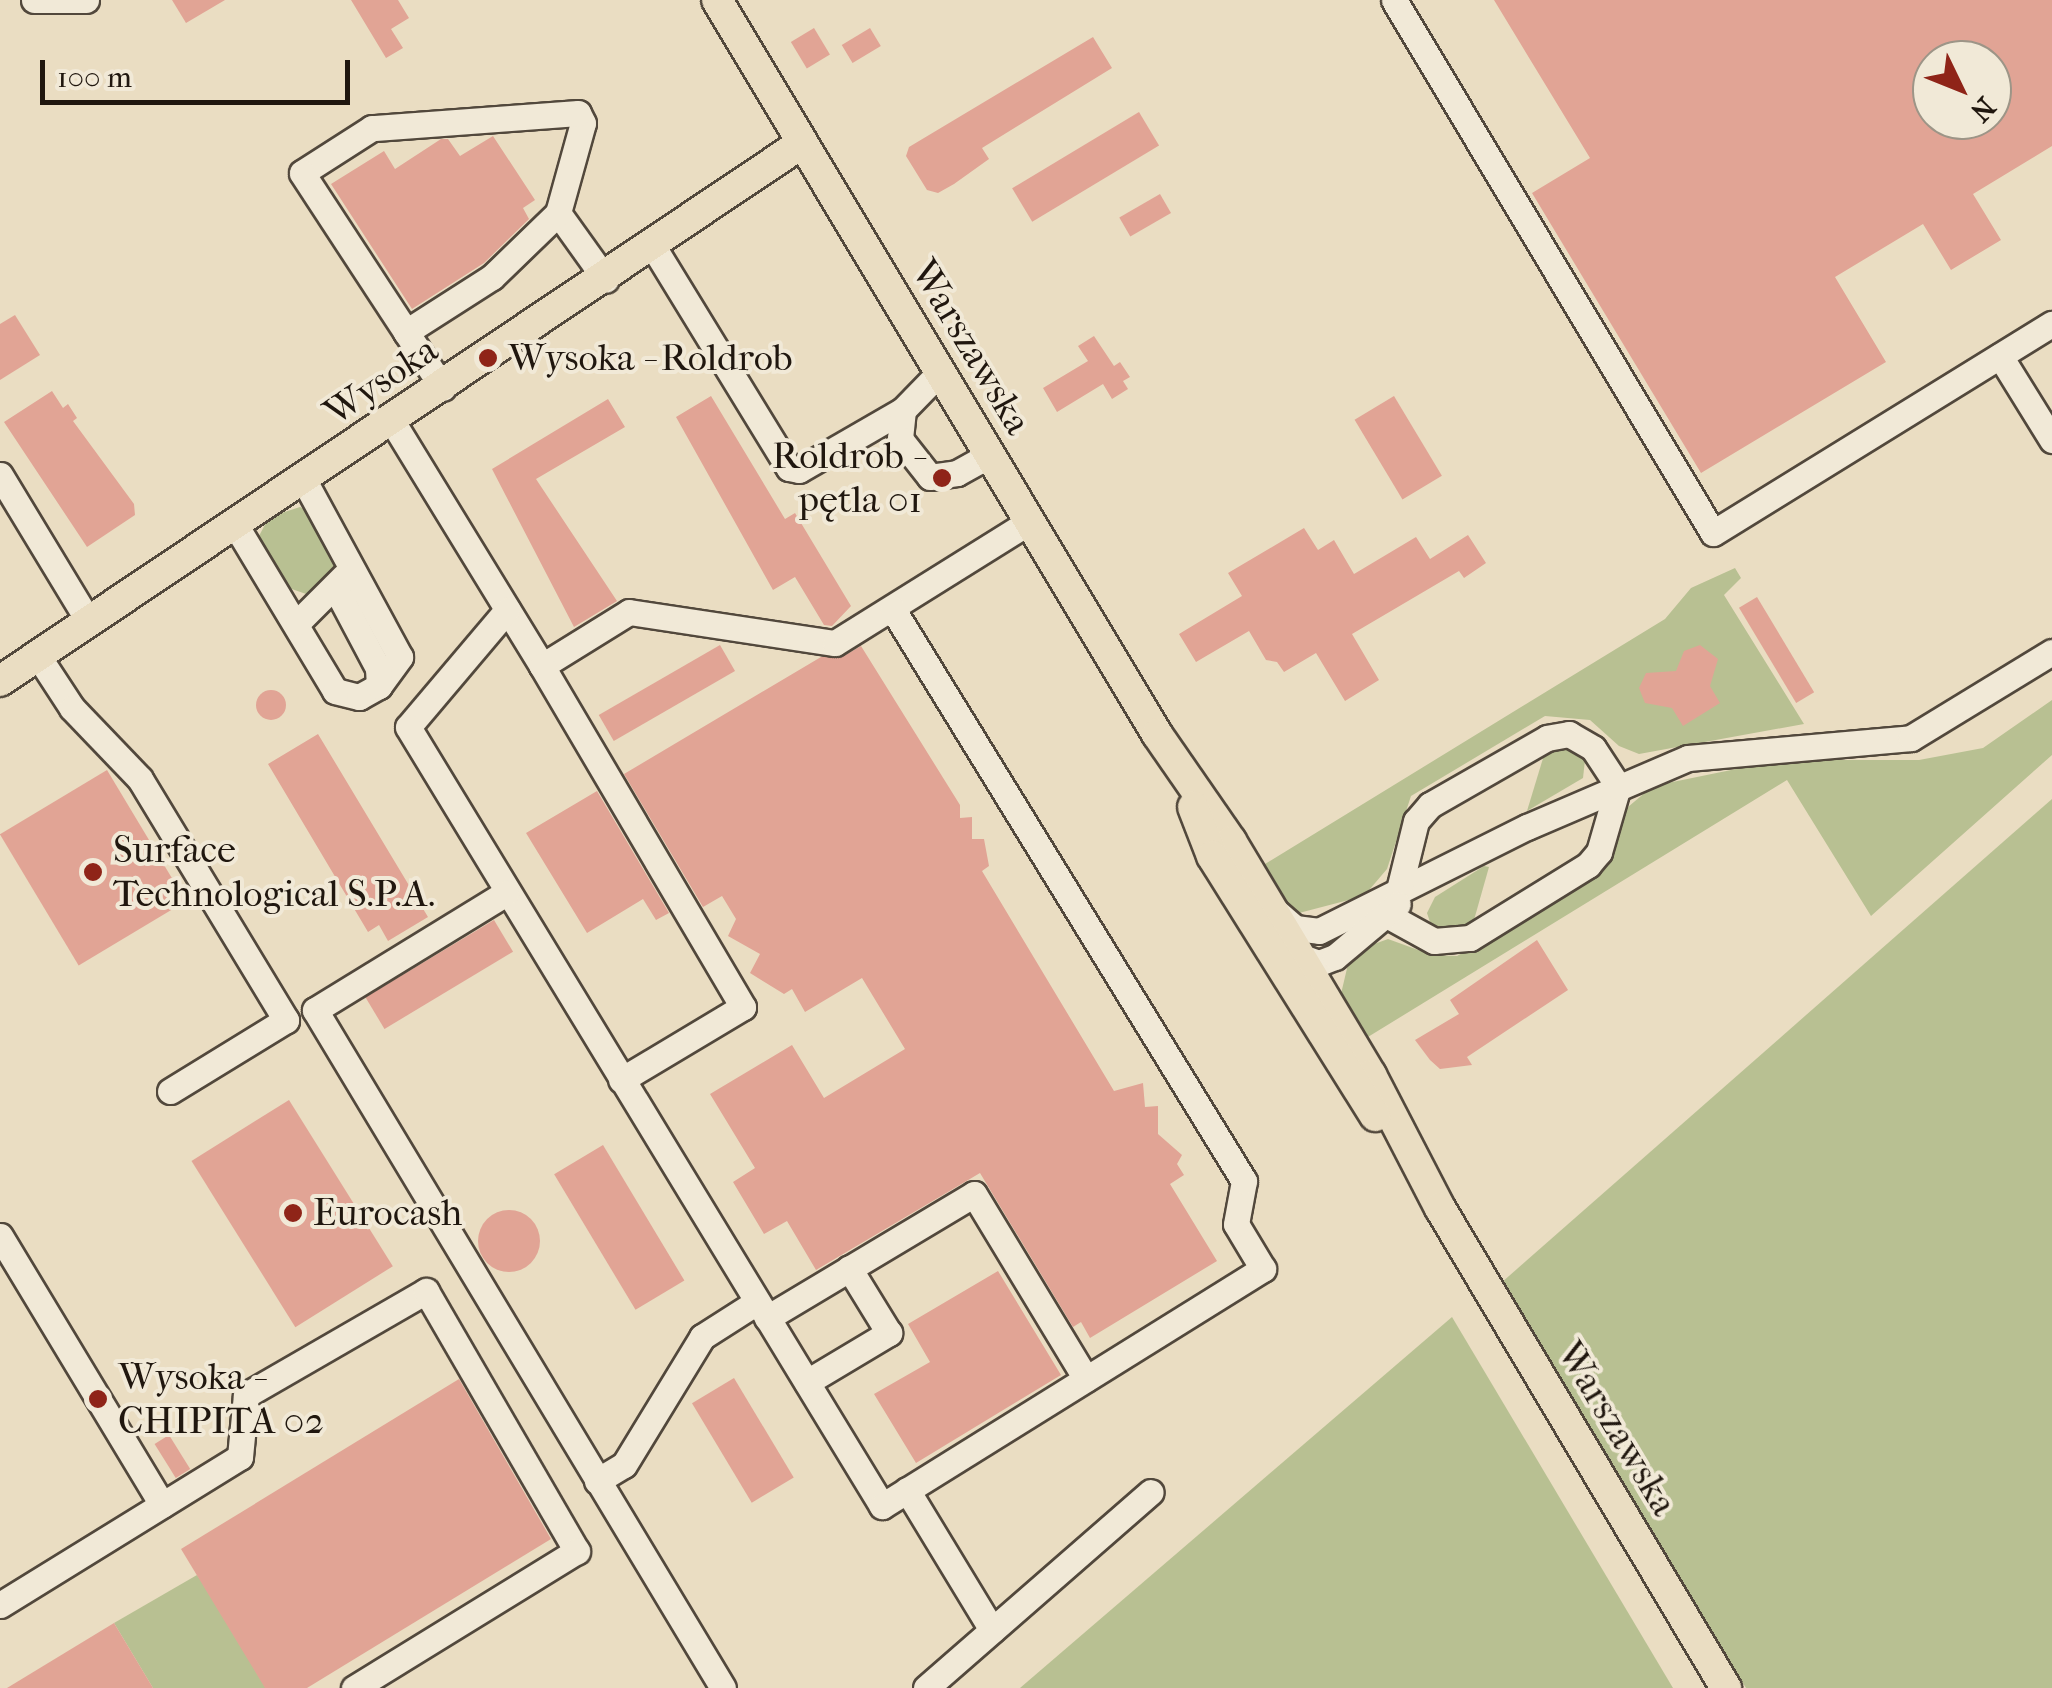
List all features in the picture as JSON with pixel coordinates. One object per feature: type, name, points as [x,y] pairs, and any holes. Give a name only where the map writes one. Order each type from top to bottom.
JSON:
[{"type":"main road","name":"Warszawska","points":[[716,0],[1726,1688]]},
{"type":"main road","name":"Wysoka","points":[[0,681],[654,248],[802,143]]},
{"type":"main road","name":"Warszawska","points":[[1263,919],[1302,960],[1315,1004]]},
{"type":"street","points":[[34,0],[86,0]]},
{"type":"street","points":[[1394,0],[1713,533],[2006,352],[2049,333]]},
{"type":"street","points":[[406,332],[492,277],[558,213],[582,122],[570,109],[372,128],[302,172],[406,332],[443,388]]},
{"type":"street","points":[[558,213],[606,280]]},
{"type":"street","points":[[654,248],[788,468],[799,470],[904,410],[939,372]]},
{"type":"street","points":[[2006,352],[2052,412]]},
{"type":"street","points":[[2006,352],[2052,440]]},
{"type":"street","points":[[904,410],[900,439],[930,477],[957,473],[988,456]]},
{"type":"street","points":[[392,422],[542,666],[743,1007],[621,1080]]},
{"type":"street","points":[[0,475],[89,622]]},
{"type":"street","points":[[236,526],[298,622],[335,692],[359,697],[379,686],[400,656],[304,480]]},
{"type":"street","points":[[542,666],[629,612],[835,643],[1029,522]]},
{"type":"street","points":[[298,622],[336,589],[348,555]]},
{"type":"street","points":[[336,589],[378,668],[379,686]]},
{"type":"street","points":[[507,610],[408,727],[882,1506],[1263,1268],[1236,1224],[1244,1181],[892,608]]},
{"type":"street","points":[[1315,1004],[1336,957],[1392,904],[1424,883],[1618,786],[1688,758],[1911,738],[2052,652]]},
{"type":"street","points":[[38,656],[72,708],[140,779],[286,1020],[170,1091]]},
{"type":"street","points":[[1569,734],[1593,748],[1618,786],[1599,852],[1588,866],[1470,938],[1434,941],[1392,904],[1416,821],[1430,805],[1547,738],[1569,734]]},
{"type":"street","points":[[506,893],[315,1010],[723,1688]]},
{"type":"street","points":[[1263,919],[1318,931],[1392,904]]},
{"type":"street","points":[[1302,960],[1318,931]]},
{"type":"street","points":[[1302,960],[1336,957]]},
{"type":"street","points":[[597,1481],[624,1465],[702,1337],[850,1268],[974,1194],[1086,1379]]},
{"type":"street","points":[[0,1236],[162,1505]]},
{"type":"street","points":[[807,1382],[889,1333],[850,1268]]},
{"type":"street","points":[[0,1605],[240,1457],[246,1395],[418,1292],[432,1294],[577,1551],[354,1688]]},
{"type":"street","points":[[907,1490],[992,1630]]},
{"type":"street","points":[[926,1688],[1151,1492]]},
{"type":"green space","points":[[300,507],[310,512],[337,564],[309,595],[286,587],[259,536],[269,517]]},
{"type":"green space","points":[[1735,568],[1741,578],[1724,595],[1804,724],[1639,754],[1619,746],[1590,720],[1545,716],[1411,796],[1387,869],[1364,896],[1299,913],[1289,909],[1260,867],[1665,619],[1691,588]]},
{"type":"green space","points":[[2052,700],[2052,755],[1871,916],[1787,780],[1363,1040],[1340,998],[1349,960],[1366,947],[1388,939],[1432,955],[1457,956],[1584,880],[1622,812],[1653,786],[1780,760],[1919,760],[1983,748]]},
{"type":"green space","points":[[1566,746],[1585,760],[1583,778],[1527,811],[1544,755]]},
{"type":"green space","points":[[2052,799],[2052,1688],[1746,1688],[1501,1283]]},
{"type":"green space","points":[[1484,866],[1489,867],[1472,927],[1464,933],[1432,928],[1427,913],[1435,897]]},
{"type":"green space","points":[[1452,1317],[1673,1688],[1020,1688]]},
{"type":"green space","points":[[197,1575],[280,1688],[153,1688],[114,1623]]},
{"type":"building","points":[[172,0],[225,0],[186,23]]},
{"type":"building","points":[[351,0],[398,0],[409,18],[391,29],[403,48],[386,58]]},
{"type":"building","points":[[1494,0],[2052,0],[2052,146],[1973,194],[2001,240],[1951,270],[1923,224],[1835,277],[1886,362],[1701,473],[1532,193],[1590,158]]},
{"type":"building","points":[[814,28],[830,55],[807,68],[791,42]]},
{"type":"building","points":[[870,28],[881,46],[853,63],[842,45]]},
{"type":"building","points":[[1093,37],[1112,68],[982,148],[989,159],[954,184],[938,193],[927,190],[906,156],[909,147]]},
{"type":"building","points":[[1139,112],[1159,145],[1032,222],[1012,188]]},
{"type":"building","points":[[493,136],[535,200],[523,208],[529,219],[484,263],[412,309],[331,184],[384,151],[395,169],[441,139],[448,139],[460,156]]},
{"type":"building","points":[[1160,194],[1171,213],[1130,237],[1119,218]]},
{"type":"building","points":[[15,315],[40,355],[0,380],[0,324]]},
{"type":"building","points":[[1094,336],[1114,366],[1120,362],[1130,377],[1123,381],[1128,389],[1112,399],[1103,384],[1057,412],[1043,388],[1088,361],[1078,346]]},
{"type":"building","points":[[52,391],[63,408],[68,404],[77,418],[73,421],[134,504],[135,515],[87,547],[4,422]]},
{"type":"building","points":[[711,396],[785,519],[795,513],[851,606],[832,626],[824,625],[795,577],[773,590],[676,417]]},
{"type":"building","points":[[1394,396],[1442,476],[1402,499],[1355,420]]},
{"type":"building","points":[[608,399],[625,427],[536,479],[617,601],[574,627],[492,469]]},
{"type":"building","points":[[1304,528],[1318,550],[1334,540],[1354,574],[1416,537],[1430,559],[1468,535],[1486,563],[1464,578],[1459,571],[1352,634],[1379,680],[1345,701],[1316,653],[1284,672],[1277,662],[1266,660],[1249,631],[1196,662],[1179,634],[1242,596],[1228,573]]},
{"type":"building","points":[[1757,597],[1814,692],[1796,703],[1739,608]]},
{"type":"building","points":[[720,645],[735,671],[614,741],[599,715]]},
{"type":"building","points":[[1700,645],[1718,659],[1710,686],[1720,703],[1683,726],[1672,708],[1645,703],[1639,688],[1646,673],[1676,671],[1684,651]]},
{"type":"building","points":[[861,646],[960,805],[960,818],[972,817],[972,839],[984,839],[989,866],[982,871],[1114,1091],[1143,1083],[1145,1107],[1158,1106],[1158,1134],[1182,1155],[1177,1164],[1184,1175],[1170,1184],[1217,1261],[1090,1338],[1081,1322],[1073,1327],[980,1173],[816,1270],[787,1221],[764,1234],[733,1182],[755,1168],[710,1094],[792,1045],[824,1098],[905,1049],[862,978],[805,1012],[792,989],[784,994],[750,973],[760,954],[728,936],[736,919],[722,896],[703,907],[624,774],[821,657],[842,657]]},
{"type":"building","points":[[271,690],[282,694],[286,705],[282,716],[271,720],[260,716],[256,705],[260,694]]},
{"type":"building","points":[[318,734],[428,917],[388,941],[379,925],[368,932],[268,764]]},
{"type":"building","name":"Surface Technological S.P.A.","points":[[107,770],[186,901],[79,966],[0,834]]},
{"type":"building","points":[[597,791],[669,913],[656,920],[643,899],[587,933],[526,833]]},
{"type":"building","points":[[494,920],[513,952],[384,1029],[365,997]]},
{"type":"building","points":[[1537,940],[1568,990],[1467,1057],[1472,1065],[1440,1069],[1415,1040],[1459,1014],[1450,1000]]},
{"type":"building","name":"Eurocash","points":[[289,1100],[393,1266],[295,1327],[191,1161]]},
{"type":"building","points":[[603,1145],[684,1280],[636,1310],[554,1174]]},
{"type":"building","points":[[509,1210],[531,1219],[540,1241],[531,1263],[509,1272],[487,1263],[478,1241],[487,1219]]},
{"type":"building","points":[[998,1271],[1061,1375],[916,1463],[874,1394],[930,1362],[908,1324]]},
{"type":"building","points":[[734,1378],[794,1477],[752,1503],[692,1403]]},
{"type":"building","points":[[459,1379],[551,1539],[307,1688],[265,1688],[181,1549]]},
{"type":"building","points":[[169,1435],[190,1469],[176,1478],[155,1444]]},
{"type":"building","points":[[114,1623],[153,1688],[7,1688]]},
{"type":"place","name":"Wysoka - Roldrob","points":[[488,358]]},
{"type":"place","name":"Roldrob - pętla 01","points":[[942,478]]},
{"type":"place","name":"Surface Technological S.P.A.","points":[[93,872]]},
{"type":"place","name":"Eurocash","points":[[293,1213]]},
{"type":"place","name":"Wysoka - CHIPITA 02","points":[[98,1399]]}]
